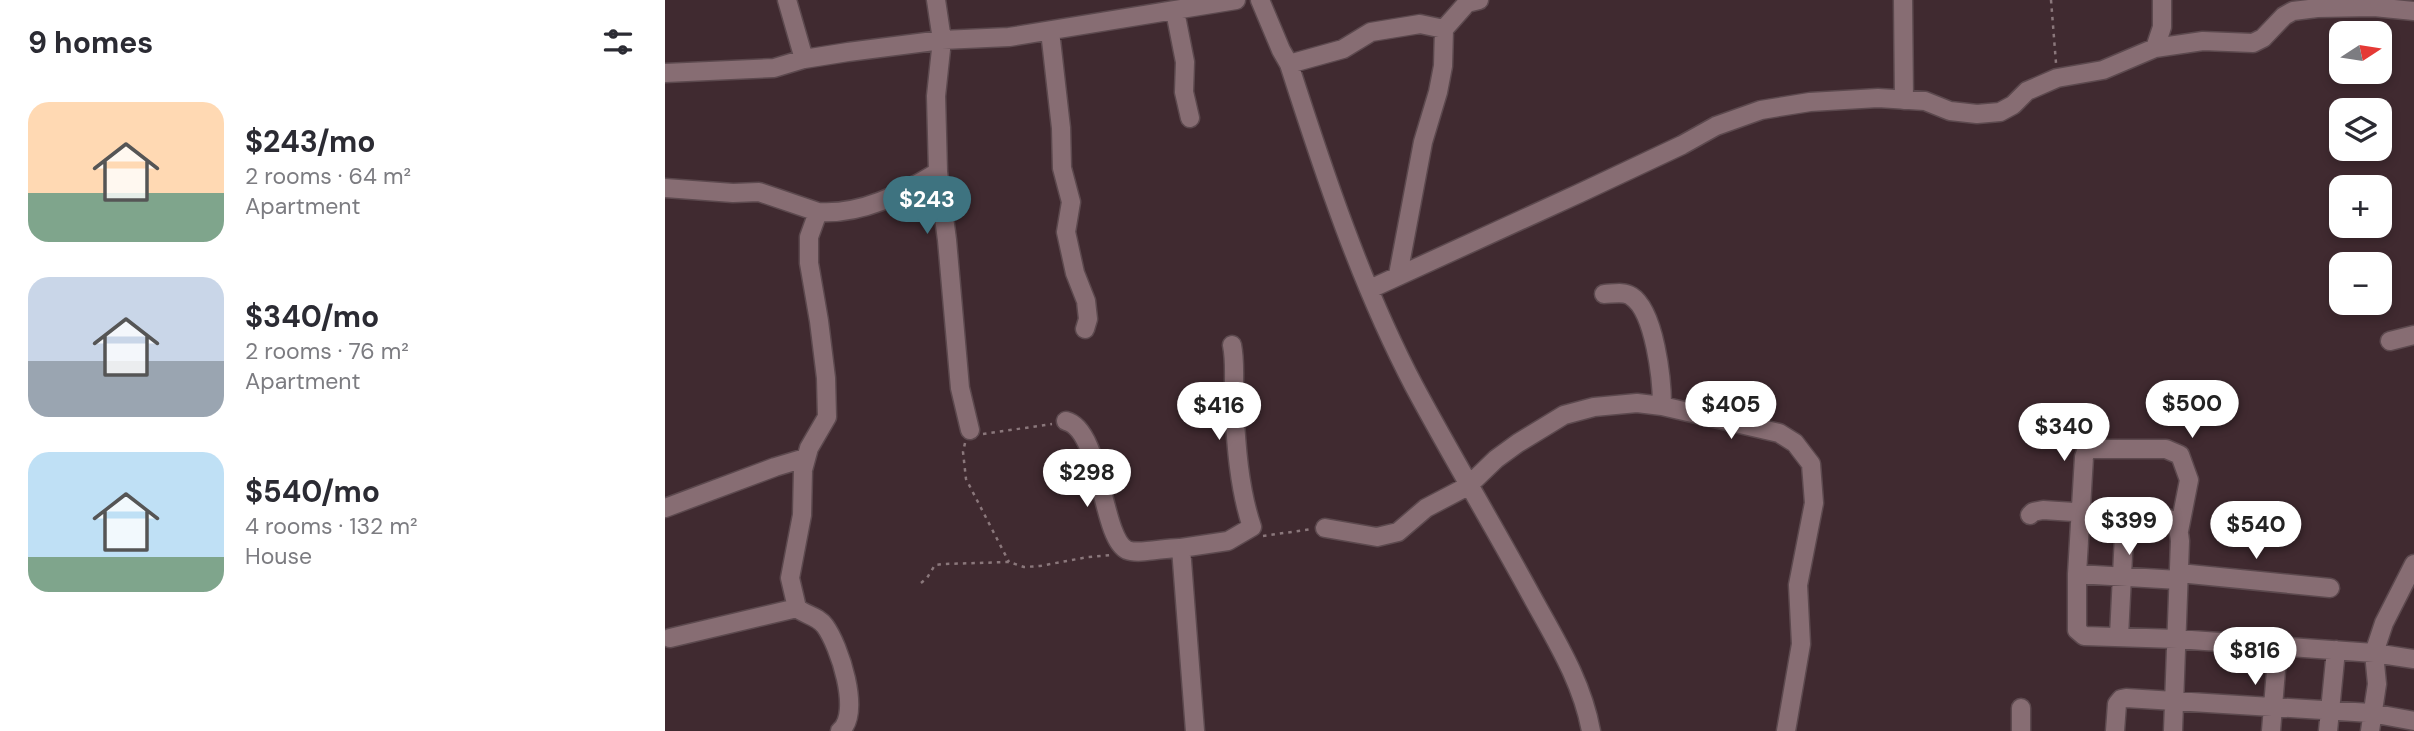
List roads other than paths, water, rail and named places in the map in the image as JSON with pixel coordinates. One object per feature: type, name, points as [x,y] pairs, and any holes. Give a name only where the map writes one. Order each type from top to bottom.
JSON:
[{"type":"street","points":[[787,0],[804,59]]},
{"type":"street","points":[[936,0],[942,40],[936,96],[937,172],[947,240],[960,388],[970,430]]},
{"type":"street","points":[[665,74],[720,69],[764,69],[804,59],[942,40],[1009,37],[1236,0]]},
{"type":"street","points":[[1260,0],[1289,64],[1329,182],[1396,351],[1468,486],[1561,649],[1579,688],[1591,731]]},
{"type":"street","points":[[1398,275],[1423,142],[1440,79],[1444,29],[1467,3],[1479,0]]},
{"type":"street","points":[[1903,0],[1904,100]]},
{"type":"street","points":[[2155,48],[2162,27],[2162,0]]},
{"type":"street","points":[[1370,289],[1682,145],[1716,126],[1761,110],[1810,102],[1878,98],[1925,101],[1950,111],[1977,114],[2000,112],[2013,105],[2027,91],[2057,78],[2103,70],[2155,48],[2203,41],[2253,43],[2263,38],[2283,8],[2293,12],[2317,8],[2374,7],[2414,11]]},
{"type":"street","points":[[1175,11],[1185,62],[1184,92],[1190,118]]},
{"type":"street","points":[[1289,64],[1343,49],[1371,32],[1420,24],[1444,29]]},
{"type":"street","points":[[1050,31],[1059,108],[1062,168],[1071,202],[1066,232],[1075,273],[1086,301],[1089,319],[1085,329]]},
{"type":"street","points":[[665,188],[759,192],[818,212],[853,209],[877,203],[937,172]]},
{"type":"street","points":[[797,608],[790,578],[802,515],[803,470],[805,458],[827,417],[824,366],[809,263],[809,237],[818,212]]},
{"type":"street","points":[[1604,294],[1625,293],[1639,303],[1646,317],[1660,375],[1661,406]]},
{"type":"street","points":[[2390,341],[2414,335]]},
{"type":"street","points":[[1066,421],[1079,428],[1088,444],[1115,534],[1124,548],[1132,551],[1181,548],[1228,541],[1252,527],[1246,510],[1240,471],[1234,403],[1236,363],[1232,345]]},
{"type":"street","points":[[1325,528],[1377,537],[1398,532],[1426,508],[1468,486],[1496,459],[1518,443],[1564,415],[1594,407],[1621,404],[1661,406],[1768,429],[1795,443],[1811,464],[1814,503],[1797,594],[1801,644],[1786,731]]},
{"type":"street","points":[[2173,731],[2177,639],[2179,576],[2179,531],[2189,480],[2180,455],[2166,449],[2087,449],[2084,457],[2077,574],[2077,630],[2084,636],[2177,639],[2336,650],[2414,659]]},
{"type":"street","points":[[665,508],[805,458]]},
{"type":"street","points":[[2030,515],[2043,510],[2167,518],[2175,522],[2179,531]]},
{"type":"street","points":[[2119,636],[2125,515]]},
{"type":"street","points":[[1181,548],[1195,731]]},
{"type":"street","points":[[2371,722],[2377,684],[2374,653],[2384,622],[2414,564]]},
{"type":"street","points":[[2077,574],[2179,576],[2330,588]]},
{"type":"street","points":[[670,638],[797,608],[824,624],[839,656],[850,704],[850,717],[840,731]]},
{"type":"street","points":[[2271,731],[2278,646]]},
{"type":"street","points":[[2328,731],[2336,650]]},
{"type":"street","points":[[2115,731],[2117,704],[2121,699],[2330,710],[2371,722],[2414,721]]},
{"type":"street","points":[[2021,708],[2021,731]]}]
